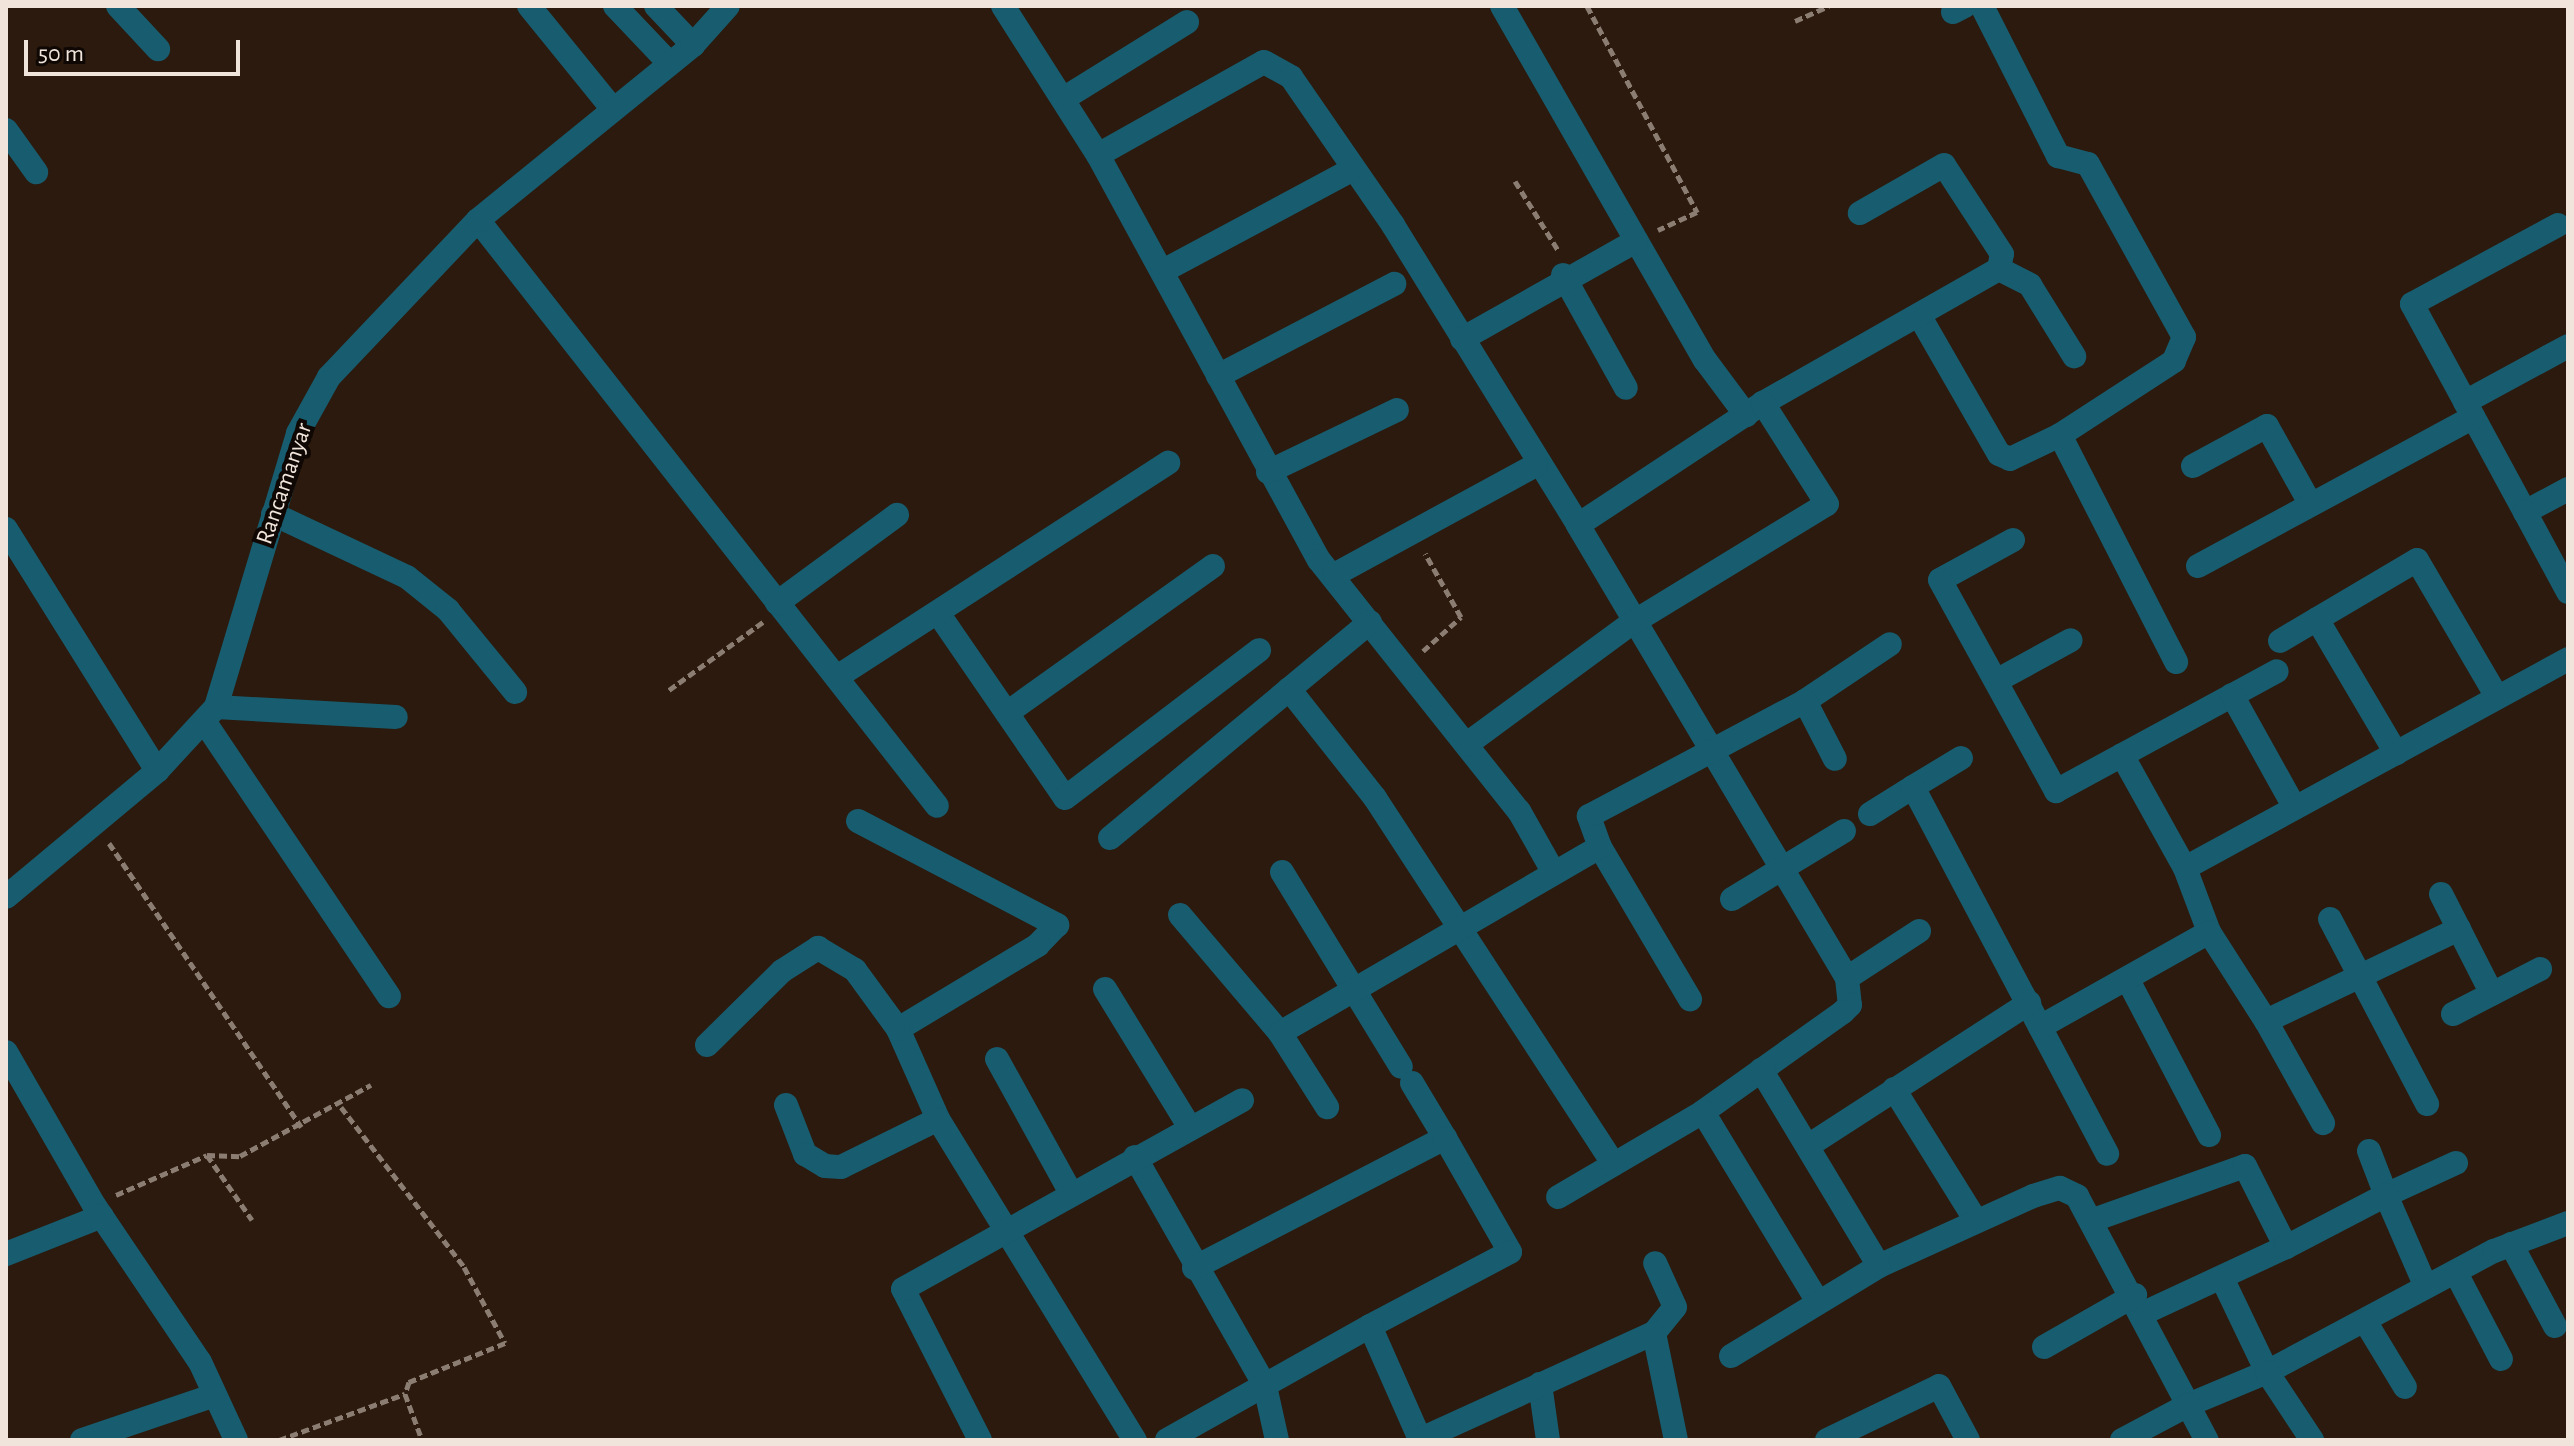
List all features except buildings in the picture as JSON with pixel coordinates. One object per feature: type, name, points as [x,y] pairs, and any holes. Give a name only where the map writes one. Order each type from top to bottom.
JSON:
[{"type":"street","points":[[118,6],[158,49]]},
{"type":"street","points":[[529,6],[611,107]]},
{"type":"street","points":[[615,6],[669,63]]},
{"type":"street","points":[[656,6],[693,45]]},
{"type":"street","name":"Rancamanyar","points":[[6,897],[96,825],[157,771],[211,716],[298,433],[329,377],[478,220],[611,107],[693,45],[728,6]]},
{"type":"street","points":[[1003,6],[1098,155],[1163,271],[1268,472],[1334,575],[1467,744],[1554,873]]},
{"type":"street","points":[[1467,744],[1632,623],[1827,504],[1754,409],[1636,241],[1502,6]]},
{"type":"street","points":[[1919,315],[1999,454],[2010,459],[2060,435],[2174,361],[2184,337],[2088,164],[2058,156],[1967,9]]},
{"type":"street","points":[[1063,99],[1187,22]]},
{"type":"street","points":[[1098,155],[1264,62],[1304,93],[1462,339],[1536,465],[1578,525],[1632,623],[1784,867],[1847,978],[1843,1012],[1703,1112],[1558,1197]]},
{"type":"street","points":[[6,130],[36,172]]},
{"type":"street","points":[[1578,525],[1754,409],[1999,269],[2002,254],[1944,165],[1860,213]]},
{"type":"street","points":[[1163,271],[1351,170]]},
{"type":"street","points":[[478,220],[779,606],[840,675],[937,806]]},
{"type":"street","points":[[2558,225],[2412,304],[2568,592]]},
{"type":"street","points":[[1462,339],[1567,273],[1636,241]]},
{"type":"street","points":[[1999,269],[2030,285],[2074,356]]},
{"type":"street","points":[[1567,273],[1626,388]]},
{"type":"street","points":[[1218,376],[1394,284]]},
{"type":"street","points":[[2198,566],[2311,505],[2568,346]]},
{"type":"street","points":[[1268,472],[1397,410]]},
{"type":"street","points":[[2193,466],[2267,426],[2311,505]]},
{"type":"street","points":[[2060,435],[2176,662]]},
{"type":"street","points":[[840,675],[1168,463]]},
{"type":"street","points":[[1334,575],[1536,465]]},
{"type":"street","points":[[2525,512],[2568,489]]},
{"type":"street","points":[[273,514],[407,577],[448,610],[515,692]]},
{"type":"street","points":[[779,606],[897,515]]},
{"type":"street","points":[[6,529],[157,771]]},
{"type":"street","points":[[2013,540],[1940,580],[2056,791],[2277,671]]},
{"type":"street","points":[[2280,641],[2417,560],[2497,697]]},
{"type":"street","points":[[1007,713],[1213,566]]},
{"type":"street","points":[[938,613],[1065,798],[1259,650]]},
{"type":"street","points":[[2317,619],[2396,753]]},
{"type":"street","points":[[1110,838],[1370,622]]},
{"type":"street","points":[[1996,681],[2071,640]]},
{"type":"street","points":[[1690,999],[1600,847],[1589,816],[1805,701],[1890,644]]},
{"type":"street","points":[[2185,868],[2568,659]]},
{"type":"street","points":[[1289,689],[1375,798],[1614,1164]]},
{"type":"street","points":[[2232,695],[2295,808]]},
{"type":"street","points":[[1805,701],[1835,759]]},
{"type":"street","points":[[211,716],[396,717]]},
{"type":"street","points":[[211,716],[389,996]]},
{"type":"street","points":[[2122,755],[2185,868],[2209,932],[2266,1021],[2323,1123]]},
{"type":"street","points":[[1870,814],[1961,758]]},
{"type":"street","points":[[1913,787],[2107,1154]]},
{"type":"street","points":[[858,821],[1057,925],[1038,945],[898,1029]]},
{"type":"street","points":[[1732,899],[1844,831]]},
{"type":"street","points":[[1280,1033],[1461,932],[1600,847]]},
{"type":"street","points":[[1167,1440],[1510,1252],[1445,1138],[1282,872]]},
{"type":"street","points":[[2441,894],[2492,994]]},
{"type":"street","points":[[1180,915],[1280,1033],[1327,1107]]},
{"type":"street","points":[[2330,919],[2365,977],[2427,1104]]},
{"type":"street","points":[[2266,1021],[2365,977],[2459,929]]},
{"type":"street","points":[[1847,978],[1919,931]]},
{"type":"street","points":[[2040,1027],[2209,932]]},
{"type":"street","points":[[707,1045],[782,971],[818,948],[855,970],[898,1029],[938,1119],[1135,1440]]},
{"type":"street","points":[[2453,1014],[2540,969]]},
{"type":"street","points":[[2128,980],[2209,1135]]},
{"type":"street","points":[[1105,989],[1189,1126]]},
{"type":"street","points":[[1811,1144],[2029,1003]]},
{"type":"street","points":[[6,1052],[98,1210],[215,1395],[236,1440]]},
{"type":"street","points":[[997,1059],[1071,1193]]},
{"type":"street","points":[[1761,1070],[1811,1144],[1879,1266]]},
{"type":"street","points":[[1894,1089],[1975,1219]]},
{"type":"street","points":[[980,1440],[902,1291],[1189,1126],[1242,1100]]},
{"type":"street","points":[[786,1105],[805,1154],[825,1166],[841,1167],[938,1119]]},
{"type":"street","points":[[1703,1112],[1817,1300]]},
{"type":"street","points":[[1194,1268],[1445,1138]]},
{"type":"street","points":[[2369,1151],[2426,1287]]},
{"type":"street","points":[[1135,1157],[1194,1268],[1265,1386],[1277,1440]]},
{"type":"street","points":[[2044,1347],[2140,1304],[2222,1278],[2456,1163]]},
{"type":"street","points":[[2096,1219],[2245,1166],[2286,1247]]},
{"type":"street","points":[[1731,1356],[1817,1300],[1879,1266],[1975,1219],[2060,1188],[2077,1196],[2096,1219],[2207,1440]]},
{"type":"street","points":[[6,1254],[98,1210]]},
{"type":"street","points":[[2122,1440],[2188,1405],[2267,1372],[2511,1244],[2568,1223]]},
{"type":"street","points":[[2511,1244],[2555,1326]]},
{"type":"street","points":[[1370,1326],[1419,1439],[1467,1423],[1540,1384],[1654,1333],[1675,1307],[1655,1263]]},
{"type":"street","points":[[2456,1273],[2501,1359]]},
{"type":"street","points":[[2222,1278],[2267,1372],[2312,1440]]},
{"type":"street","points":[[2365,1321],[2405,1387]]},
{"type":"street","points":[[1654,1333],[1676,1440]]},
{"type":"street","points":[[1540,1384],[1548,1440]]},
{"type":"street","points":[[1827,1440],[1939,1386],[1968,1440]]},
{"type":"street","points":[[82,1440],[215,1395]]},
{"type":"path","points":[[1587,6],[1697,212],[1636,241]]},
{"type":"path","points":[[1795,21],[1829,6]]},
{"type":"path","points":[[1515,181],[1567,273]]},
{"type":"path","points":[[1403,664],[1461,617],[1413,531]]},
{"type":"path","points":[[669,690],[779,606]]},
{"type":"path","points":[[96,825],[301,1127]]},
{"type":"path","points":[[98,1210],[207,1155],[240,1156],[341,1107],[371,1085]]},
{"type":"path","points":[[341,1107],[464,1267],[505,1343],[409,1382],[405,1394],[422,1440]]},
{"type":"path","points":[[207,1155],[252,1220]]},
{"type":"path","points":[[279,1440],[405,1394]]}]
